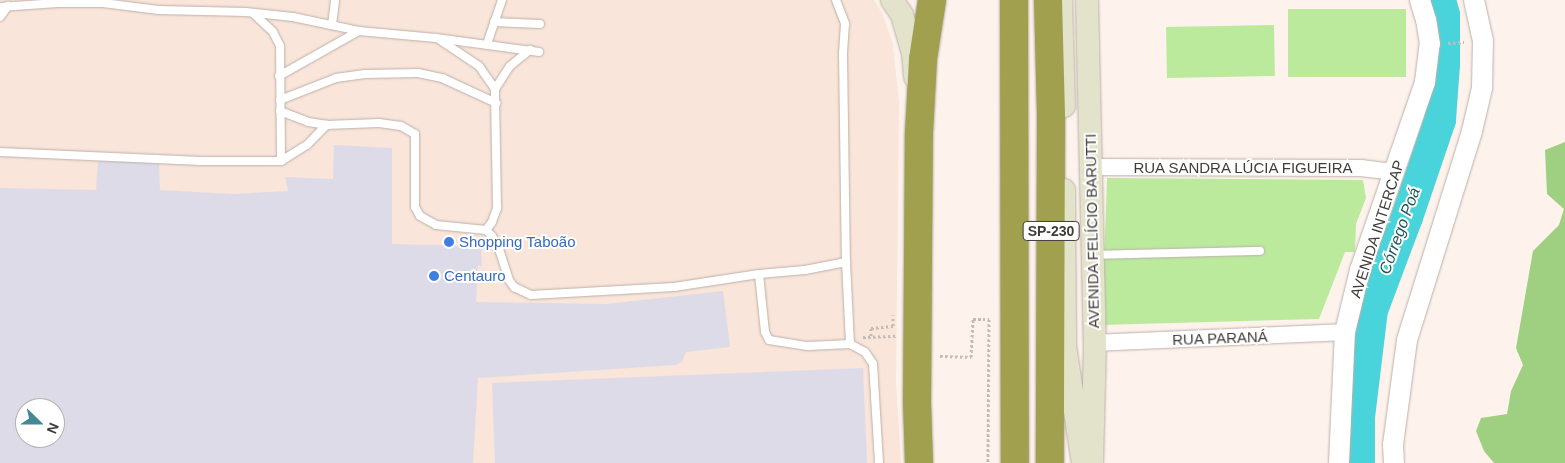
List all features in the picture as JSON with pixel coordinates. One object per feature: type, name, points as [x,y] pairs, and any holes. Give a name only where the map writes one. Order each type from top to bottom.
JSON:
[{"type":"highway","points":[[919,463],[917,402],[919,133],[923,59],[932,0]]},
{"type":"highway","name":"SP-230","points":[[1014,0],[1016,463]]},
{"type":"highway","name":"SP-230","points":[[1048,0],[1051,116],[1050,463]]},
{"type":"main road","points":[[892,0],[902,14],[913,53],[919,133]]},
{"type":"main road","points":[[1061,0],[1064,35],[1065,346],[1083,463]]},
{"type":"main road","name":"AVENIDA FELÍCIO BARUTTI","points":[[1087,0],[1095,343],[1092,463]]},
{"type":"street","name":"AVENIDA INTERCAP","points":[[1339,463],[1344,394],[1345,332],[1360,270],[1426,82],[1430,44],[1420,0]]},
{"type":"street","points":[[1394,463],[1393,445],[1407,340],[1470,140],[1482,88],[1483,41],[1474,0]]},
{"type":"street","name":"RUA SANDRA LÚCIA FIGUEIRA","points":[[1092,168],[1361,168],[1395,172]]},
{"type":"street","name":"RUA PARANÁ","points":[[1095,343],[1345,332]]},
{"type":"lane","points":[[332,25],[335,0]]},
{"type":"lane","points":[[487,44],[502,0]]},
{"type":"lane","points":[[836,0],[845,24],[846,262],[850,344]]},
{"type":"lane","points":[[0,17],[4,7],[103,3],[159,10],[293,17],[359,31],[436,38],[539,52]]},
{"type":"lane","points":[[254,14],[280,46],[281,161]]},
{"type":"lane","points":[[494,22],[540,24]]},
{"type":"lane","points":[[279,76],[359,31]]},
{"type":"lane","points":[[436,38],[479,66],[495,89],[497,208],[492,222],[486,230]]},
{"type":"lane","points":[[495,89],[510,66],[530,50]]},
{"type":"lane","points":[[280,100],[336,78],[365,74],[418,74],[442,78],[496,103]]},
{"type":"lane","points":[[280,111],[308,122],[326,125],[379,123],[400,126],[414,134],[415,207],[420,216],[436,225],[486,230],[492,236],[509,280],[514,287],[531,295],[674,287],[759,274],[805,270],[846,262]]},
{"type":"lane","points":[[0,152],[201,161],[281,161],[307,145],[326,125]]},
{"type":"lane","points":[[1093,255],[1260,251]]},
{"type":"lane","points":[[759,274],[765,332],[769,340],[808,346],[850,344],[866,352],[873,364],[879,463]]},
{"type":"path","points":[[1439,44],[1464,42]]},
{"type":"path","points":[[941,356],[971,357],[973,319],[988,319],[988,463]]},
{"type":"shaded area","name":"Shopping Taboão","points":[[0,0],[874,0],[882,13],[893,44],[899,103],[896,382],[901,463],[0,463]]},
{"type":"green space","points":[[1288,9],[1406,9],[1406,77],[1288,77]]},
{"type":"green space","points":[[1274,25],[1275,76],[1167,78],[1166,27]]},
{"type":"green space","points":[[1565,142],[1565,463],[1494,463],[1484,451],[1476,431],[1481,418],[1507,414],[1511,391],[1523,365],[1516,348],[1533,251],[1559,225],[1564,209],[1547,194],[1545,150]]},
{"type":"green space","points":[[1107,178],[1363,180],[1366,198],[1356,224],[1355,252],[1345,252],[1319,319],[1102,325]]},
{"type":"building","name":"Shopping Taboão","points":[[334,145],[392,148],[392,244],[481,246],[482,267],[478,265],[476,302],[606,304],[723,291],[730,347],[686,352],[682,362],[675,365],[478,378],[473,463],[0,463],[0,188],[96,190],[98,161],[159,162],[160,190],[232,194],[288,191],[285,177],[333,179]]},
{"type":"building","points":[[863,368],[867,463],[495,463],[492,383]]},
{"type":"waterway","name":"Córrego Poá","points":[[1359,463],[1359,417],[1372,310],[1407,217],[1440,120],[1444,64],[1444,15],[1440,0]]},
{"type":"place","name":"Shopping Taboão","points":[[449,242]]},
{"type":"place","name":"Centauro","points":[[434,276]]}]
